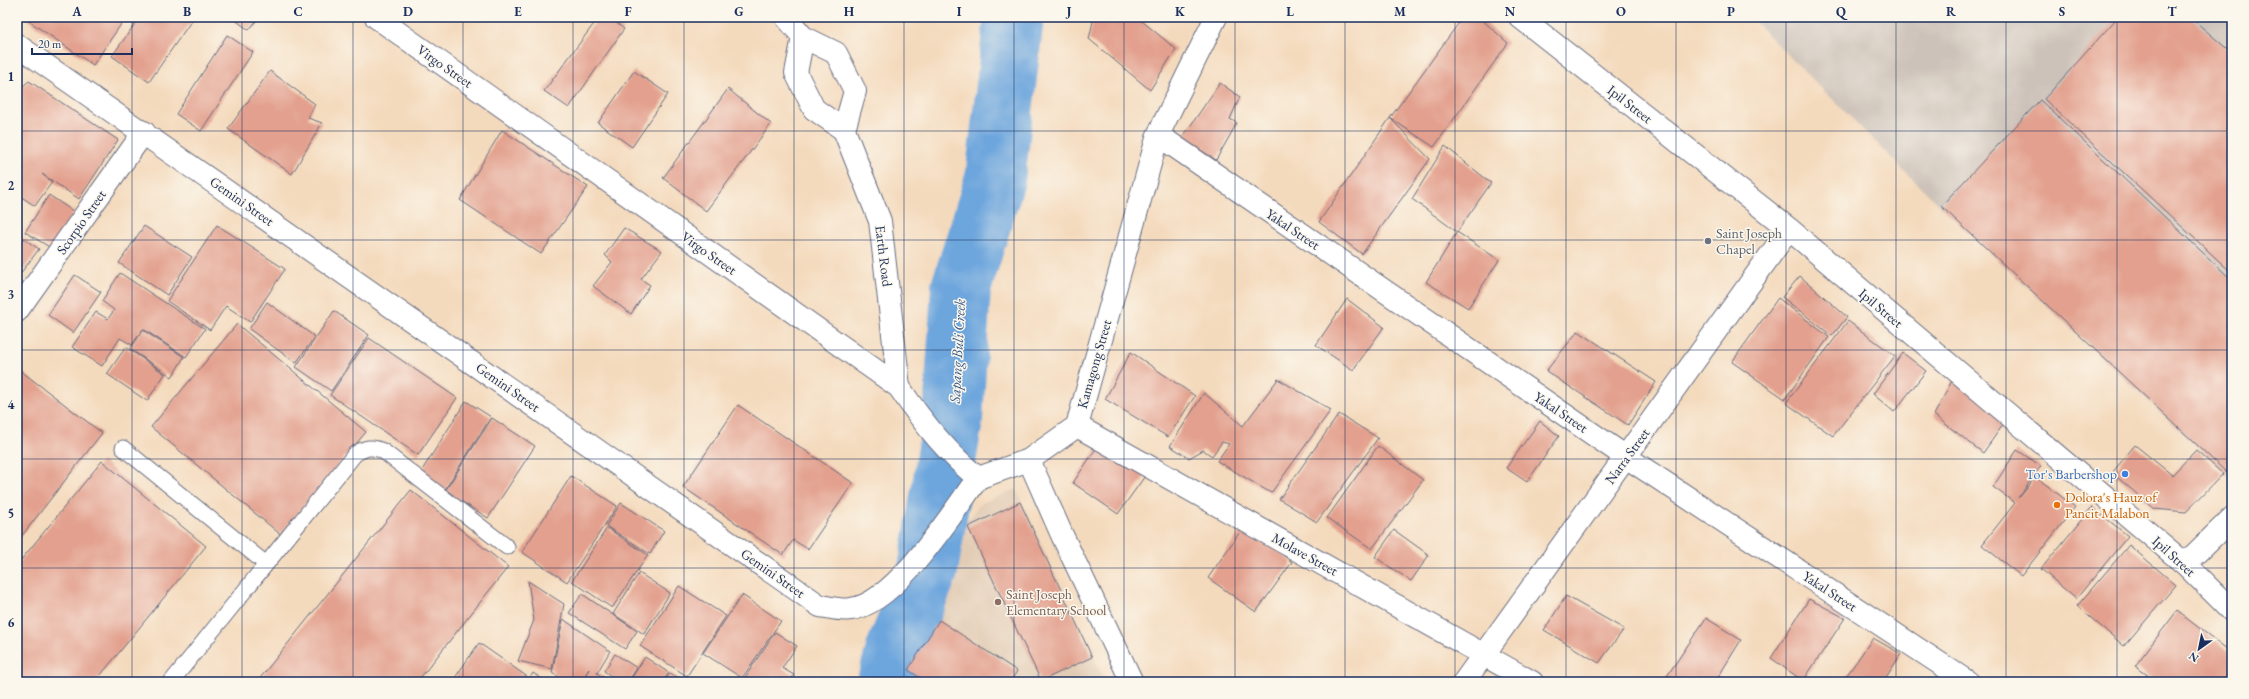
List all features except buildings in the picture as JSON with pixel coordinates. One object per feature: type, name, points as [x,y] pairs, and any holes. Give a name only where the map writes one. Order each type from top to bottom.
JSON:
[{"type":"street","name":"Virgo Street","points":[[376,17],[899,388],[919,418],[949,453],[978,478]]},
{"type":"street","points":[[786,17],[803,37],[836,53],[855,91],[844,130],[814,109],[796,73],[803,37]]},
{"type":"street","name":"Kamagong Street","points":[[1029,460],[1077,426],[1158,135],[1216,17]]},
{"type":"street","name":"Ipil Street","points":[[1520,17],[1789,229],[2185,564],[2232,610]]},
{"type":"street","name":"Gemini Street","points":[[17,45],[144,132],[820,606],[850,609],[876,600],[921,554],[978,478]]},
{"type":"street","name":"Earth Road","points":[[844,130],[880,222],[899,388]]},
{"type":"street","name":"Scorpio Street","points":[[17,311],[144,132]]},
{"type":"street","name":"Yakal Street","points":[[1158,135],[1626,457],[1968,682]]},
{"type":"street","name":"Narra Street","points":[[1464,682],[1789,229]]},
{"type":"street","name":"Molave Street","points":[[1077,426],[1532,682]]},
{"type":"street","points":[[978,478],[1029,460],[1062,535],[1132,682]]},
{"type":"street","points":[[2185,564],[2232,518]]},
{"type":"lane","points":[[171,682],[355,454],[364,448],[374,447],[383,451],[507,546]]},
{"type":"lane","points":[[123,448],[266,564]]},
{"type":"shaded area","points":[[1750,17],[2232,17],[2232,477],[2231,478],[1939,205]]},
{"type":"shaded area","name":"Saint Joseph Elementary School","points":[[1016,489],[1105,682],[896,682],[956,535],[981,503]]},
{"type":"waterway","name":"Sapang Buli Creek","points":[[887,682],[896,650],[928,570],[953,419],[961,288],[995,179],[1014,17]]},
{"type":"place","name":"Saint Joseph Chapel","points":[[1708,241]]},
{"type":"place","name":"Tor's Barbershop","points":[[2125,474]]},
{"type":"place","name":"Dolora's Hauz of Pancit Malabon","points":[[2057,505]]},
{"type":"place","name":"Saint Joseph Elementary School","points":[[998,602]]}]
